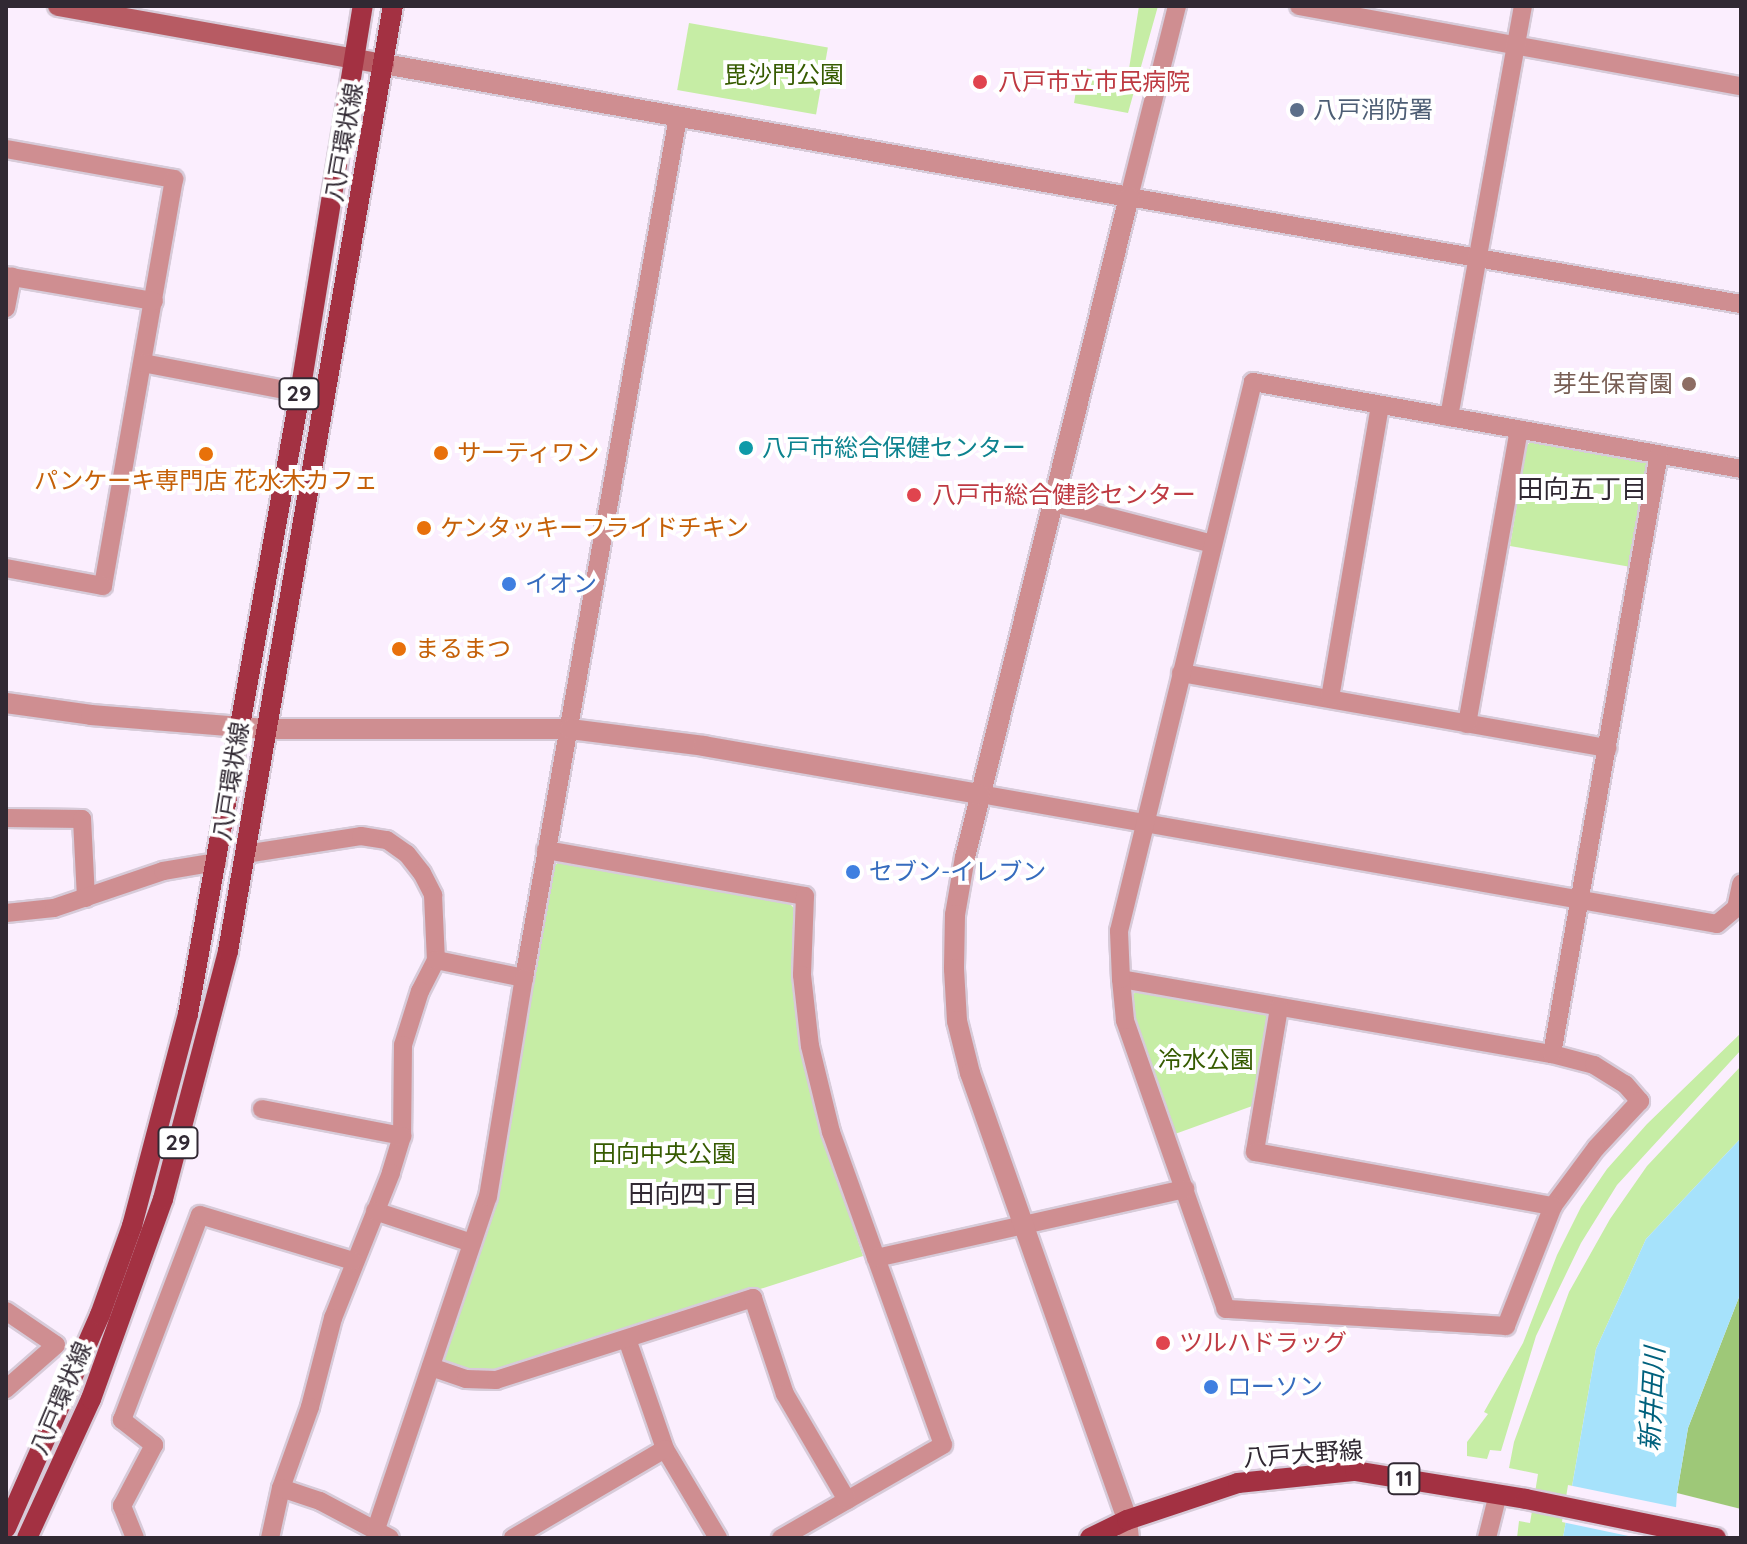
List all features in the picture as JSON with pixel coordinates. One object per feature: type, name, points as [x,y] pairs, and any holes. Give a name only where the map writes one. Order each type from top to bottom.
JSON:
[{"type":"main road","points":[[58,6],[384,64]]},
{"type":"main road","name":"八戸環状線","points":[[6,1528],[100,1315],[132,1226],[188,1014],[217,862],[237,728],[300,393],[363,6]]},
{"type":"main road","name":"八戸環状線","points":[[27,1538],[96,1386],[163,1199],[221,981],[393,6]]},
{"type":"main road","name":"八戸大野線","points":[[1090,1538],[1128,1529],[1238,1483],[1355,1471],[1526,1499],[1716,1538]]},
{"type":"street","points":[[1128,1529],[970,1073],[957,1021],[955,915],[980,794],[1177,6]]},
{"type":"street","points":[[1299,6],[1741,86]]},
{"type":"street","points":[[1449,417],[1523,6]]},
{"type":"street","points":[[384,64],[1741,304]]},
{"type":"street","points":[[281,1488],[320,1501],[383,1533],[431,1367],[488,1197],[546,850],[678,117]]},
{"type":"street","points":[[6,149],[174,179],[103,586],[6,568]]},
{"type":"street","points":[[6,308],[9,277],[154,301]]},
{"type":"street","points":[[143,363],[300,393]]},
{"type":"street","points":[[1121,979],[1552,1054],[1594,1065],[1625,1084],[1640,1101],[1596,1148],[1553,1206],[1506,1326],[1226,1309],[1125,1020],[1121,979],[1119,931],[1253,382],[1741,469]]},
{"type":"street","points":[[1330,698],[1380,405]]},
{"type":"street","points":[[1467,724],[1519,430]]},
{"type":"street","points":[[1552,1054],[1659,454]]},
{"type":"street","points":[[1054,503],[1213,544]]},
{"type":"street","points":[[1181,673],[1607,748]]},
{"type":"street","points":[[6,703],[91,715],[237,728],[570,729],[704,746],[1717,924],[1736,908],[1741,884]]},
{"type":"street","points":[[6,818],[82,819],[86,898]]},
{"type":"street","points":[[245,854],[361,836],[387,840],[407,854],[422,873],[433,895],[436,960],[420,991],[403,1045],[402,1136],[353,1261],[281,1488],[270,1538]]},
{"type":"street","points":[[546,850],[805,896],[802,975],[810,1046],[831,1132],[943,1445],[781,1538]]},
{"type":"street","points":[[6,913],[54,908],[163,871],[217,862]]},
{"type":"street","points":[[436,960],[524,978]]},
{"type":"street","points":[[1279,1008],[1255,1152],[1553,1206]]},
{"type":"street","points":[[262,1109],[402,1136]]},
{"type":"street","points":[[876,1258],[1185,1189]]},
{"type":"street","points":[[375,1211],[472,1243]]},
{"type":"street","points":[[135,1538],[122,1506],[154,1445],[122,1420],[200,1215],[353,1261]]},
{"type":"street","points":[[431,1367],[466,1379],[496,1380],[753,1298],[785,1394],[847,1500]]},
{"type":"street","points":[[6,1311],[56,1345],[6,1389]]},
{"type":"street","points":[[627,1339],[665,1449],[718,1538]]},
{"type":"street","points":[[513,1538],[665,1449]]},
{"type":"street","points":[[1487,1538],[1498,1494]]},
{"type":"green space","points":[[1139,6],[1158,6],[1128,113],[1074,103],[1080,67],[1094,70],[1094,76],[1108,78],[1110,72],[1128,75]]},
{"type":"green space","name":"毘沙門公園","points":[[689,23],[828,47],[816,114],[677,90]]},
{"type":"green space","points":[[1533,440],[1644,460],[1648,467],[1631,567],[1510,546],[1527,445]]},
{"type":"green space","name":"田向中央公園","points":[[559,862],[789,903],[796,910],[794,989],[799,1038],[818,1119],[863,1256],[512,1369],[470,1372],[448,1366],[442,1358],[493,1201],[551,868]]},
{"type":"green space","name":"冷水公園","points":[[1138,989],[1263,1011],[1269,1020],[1255,1105],[1175,1134],[1131,1010],[1131,997]]},
{"type":"green space","points":[[1741,1033],[1741,1050],[1617,1185],[1581,1243],[1536,1336],[1501,1451],[1490,1450],[1487,1459],[1467,1456],[1467,1442],[1488,1414],[1484,1412],[1523,1343],[1557,1255],[1581,1207],[1607,1169],[1647,1124]]},
{"type":"green space","points":[[1741,1066],[1741,1138],[1646,1239],[1596,1349],[1563,1538],[1517,1538],[1519,1521],[1530,1523],[1538,1474],[1509,1468],[1514,1442],[1569,1292],[1610,1219],[1647,1166]]},
{"type":"green space","points":[[1741,1292],[1741,1509],[1677,1493],[1688,1428]]},
{"type":"water","name":"新井田川","points":[[1741,1138],[1741,1292],[1688,1428],[1677,1493],[1674,1538],[1563,1538],[1596,1349],[1646,1239]]},
{"type":"pier","points":[[1568,1485],[1680,1508],[1678,1538],[1638,1538],[1562,1522]]},
{"type":"place","name":"八戸市立市民病院","points":[[980,82]]},
{"type":"place","name":"八戸消防署","points":[[1297,110]]},
{"type":"place","name":"芽生保育園","points":[[1689,384]]},
{"type":"place","name":"八戸市総合保健センター","points":[[746,448]]},
{"type":"place","name":"サーティワン","points":[[441,453]]},
{"type":"place","name":"パンケーキ専門店 花水木カフェ","points":[[206,454]]},
{"type":"place","name":"八戸市総合健診センター","points":[[914,495]]},
{"type":"place","name":"ケンタッキーフライドチキン","points":[[424,528]]},
{"type":"place","name":"イオン","points":[[509,584]]},
{"type":"place","name":"まるまつ","points":[[399,649]]},
{"type":"place","name":"セブン-イレブン","points":[[853,872]]},
{"type":"place","name":"ツルハドラッグ","points":[[1163,1343]]},
{"type":"place","name":"ローソン","points":[[1211,1387]]},
{"type":"district","name":"田向五丁目","points":[[1582,489]]},
{"type":"district","name":"田向四丁目","points":[[693,1194]]}]
